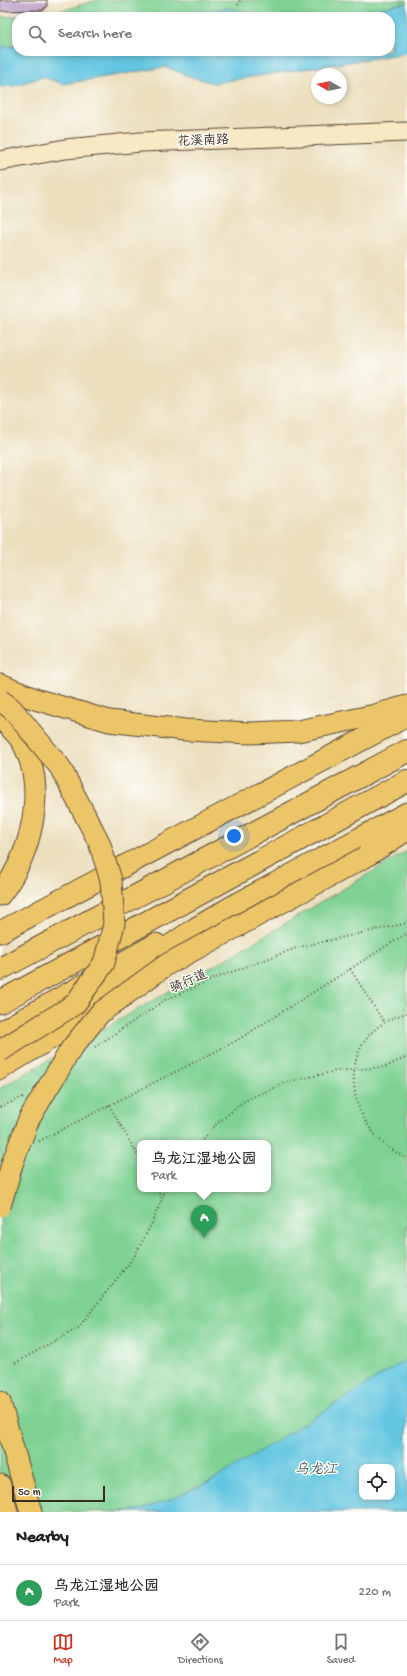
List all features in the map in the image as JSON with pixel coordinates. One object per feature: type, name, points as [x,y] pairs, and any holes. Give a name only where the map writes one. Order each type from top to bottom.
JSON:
[{"type":"highway","points":[[0,969],[407,752]]},
{"type":"highway","points":[[0,1002],[127,935],[407,781]]},
{"type":"main road","points":[[0,685],[35,699],[109,721],[199,731],[251,733],[298,731],[372,716],[407,706]]},
{"type":"main road","points":[[0,700],[12,710],[60,767],[99,842],[110,880],[114,924],[104,963],[75,1004],[0,1051]]},
{"type":"main road","points":[[0,932],[407,716]]},
{"type":"main road","points":[[0,717],[23,743],[31,764],[34,786],[34,812],[22,857],[12,877],[0,895]]},
{"type":"main road","points":[[0,1032],[139,952],[233,906],[407,813]]},
{"type":"main road","points":[[0,1206],[12,1164],[29,1119],[71,1049],[100,1013],[166,965],[365,858],[407,830]]},
{"type":"main road","points":[[0,1069],[66,1029],[159,953],[233,906]]},
{"type":"main road","points":[[0,1402],[30,1512]]},
{"type":"main road","points":[[0,1485],[7,1512]]},
{"type":"street","name":"花溪南路","points":[[0,161],[65,149],[134,142],[407,132]]},
{"type":"path","points":[[238,5],[240,0]]},
{"type":"path","name":"骑行道","points":[[92,1049],[165,1000],[213,979],[298,947],[407,923]]},
{"type":"path","points":[[32,1144],[236,1041],[407,933]]},
{"type":"path","points":[[350,969],[384,1022]]},
{"type":"path","points":[[407,1012],[392,1017],[373,1029],[362,1045],[354,1069],[356,1097],[364,1120],[378,1138],[394,1153],[407,1158]]},
{"type":"path","points":[[202,1140],[213,1127],[244,1101],[284,1083],[336,1071],[385,1066],[407,1057]]},
{"type":"path","points":[[0,1107],[28,1095]]},
{"type":"path","points":[[109,1105],[137,1154]]},
{"type":"path","points":[[159,1192],[162,1198]]},
{"type":"path","points":[[15,1363],[78,1328],[134,1257],[151,1225],[165,1192]]},
{"type":"green space","points":[[97,0],[407,0],[407,3],[358,12],[243,12],[229,8],[204,12],[58,12]]},
{"type":"green space","points":[[12,16],[12,46],[0,47],[0,17]]},
{"type":"green space","points":[[407,851],[407,1388],[216,1512],[0,1512],[0,1088],[217,964]]},
{"type":"water","points":[[407,3],[407,53],[395,55],[395,12],[358,12]]},
{"type":"water","points":[[229,8],[243,12],[204,12]]},
{"type":"water","points":[[12,46],[12,56],[388,56],[213,83],[166,67],[63,84],[43,77],[13,86],[0,87],[0,47]]},
{"type":"water","name":"乌龙江","points":[[407,1359],[407,1512],[115,1512],[143,1509],[212,1481]]},
{"type":"building","points":[[0,0],[47,0],[47,7],[44,8],[44,10],[0,11]]},
{"type":"place","name":"乌龙江湿地公园","points":[[204,1238]]}]
